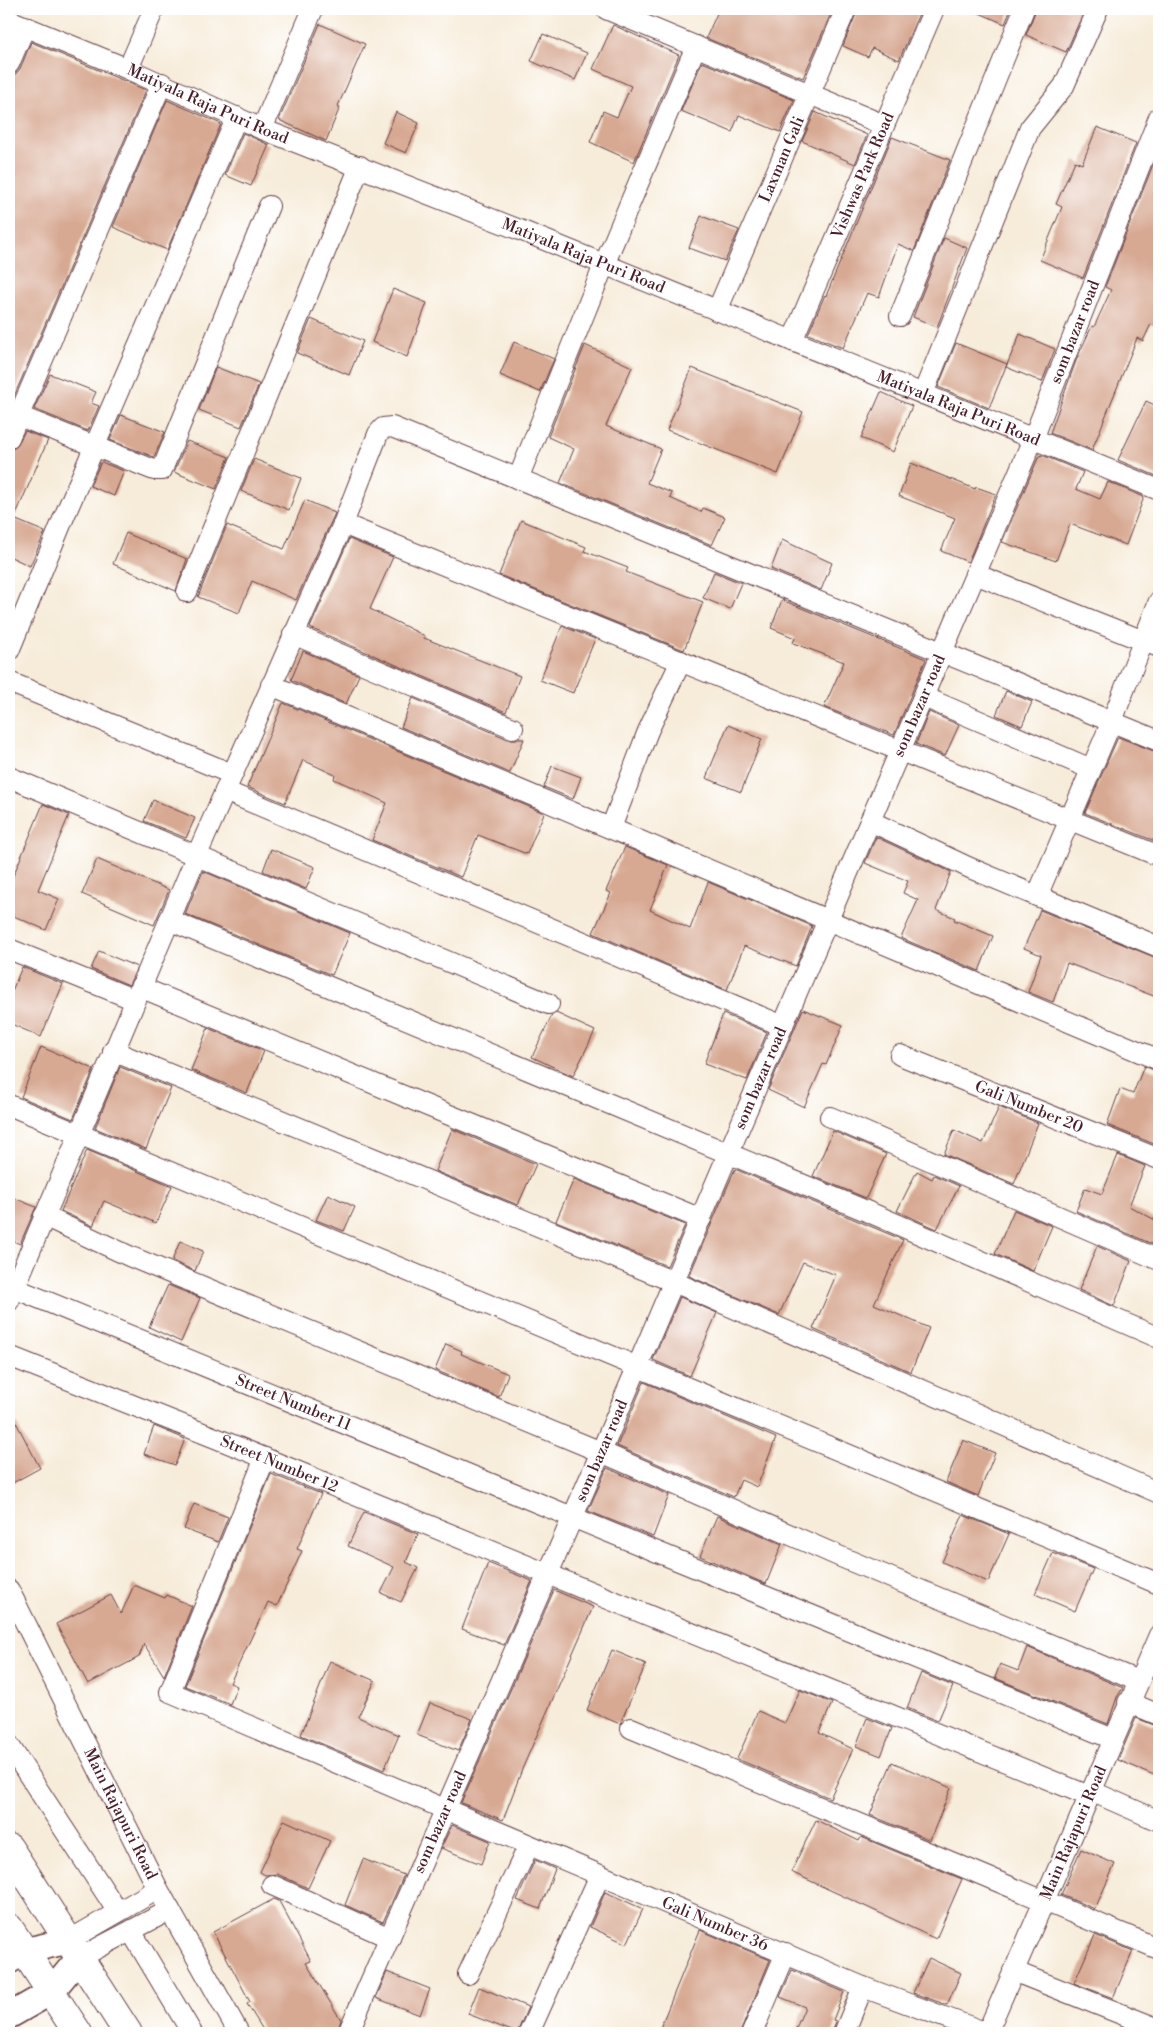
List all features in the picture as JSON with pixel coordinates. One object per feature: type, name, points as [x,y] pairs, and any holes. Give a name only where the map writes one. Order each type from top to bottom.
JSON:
[{"type":"main road","points":[[9,1848],[128,2033]]},
{"type":"main road","points":[[9,1928],[16,1956],[51,1992],[78,2033]]},
{"type":"street","points":[[128,69],[154,9]]},
{"type":"street","points":[[262,129],[313,9]]},
{"type":"street","points":[[606,9],[884,126]]},
{"type":"street","name":"Laxman Gali","points":[[717,311],[846,9]]},
{"type":"street","name":"Vishwas Park Road","points":[[792,341],[934,9]]},
{"type":"street","points":[[900,316],[1024,9]]},
{"type":"street","points":[[922,394],[1030,128],[1064,86],[1098,9]]},
{"type":"street","points":[[9,64],[17,23]]},
{"type":"street","name":"Matiyala Raja Puri Road","points":[[17,23],[128,69],[262,129],[360,166],[1159,490]]},
{"type":"street","points":[[518,479],[604,265],[696,46]]},
{"type":"street","points":[[9,438],[14,414],[162,84]]},
{"type":"street","points":[[9,651],[237,117]]},
{"type":"street","name":"som bazar road","points":[[348,2033],[548,1575],[900,749],[924,697],[1033,439],[1159,117]]},
{"type":"street","points":[[187,592],[360,166]]},
{"type":"street","points":[[14,414],[154,470],[162,470],[270,206]]},
{"type":"street","points":[[12,1295],[137,993],[293,634],[343,524],[378,434],[383,428],[392,427],[1159,741]]},
{"type":"street","points":[[343,524],[900,749],[1159,856]]},
{"type":"street","points":[[975,574],[1152,644]]},
{"type":"street","points":[[1037,896],[1112,721],[1152,644],[1159,601]]},
{"type":"street","points":[[293,634],[513,728]]},
{"type":"street","points":[[611,828],[648,731],[681,660]]},
{"type":"street","points":[[9,682],[228,783],[783,1026]]},
{"type":"street","points":[[271,685],[1159,1060]]},
{"type":"street","points":[[924,697],[1091,769]]},
{"type":"street","points":[[9,777],[549,1004]]},
{"type":"street","points":[[870,821],[970,868],[1159,947]]},
{"type":"street","points":[[169,920],[871,1212],[1159,1338]]},
{"type":"street","points":[[9,949],[137,993],[701,1219]]},
{"type":"street","points":[[113,1051],[674,1282],[1159,1493]]},
{"type":"street","name":"Gali Number 20","points":[[900,1055],[1159,1158]]},
{"type":"street","points":[[9,1105],[1159,1584]]},
{"type":"street","points":[[830,1118],[1159,1260]]},
{"type":"street","points":[[44,1216],[138,1260],[601,1452],[841,1557],[1138,1681]]},
{"type":"street","name":"Street Number 11","points":[[12,1295],[572,1518],[1113,1739]]},
{"type":"street","name":"Street Number 12","points":[[9,1356],[1159,1821]]},
{"type":"street","name":"Gali Number 36","points":[[264,1458],[170,1692],[864,1987],[987,2033]]},
{"type":"street","name":"Main Rajapuri Road","points":[[9,1590],[158,1889],[239,2033]]},
{"type":"street","name":"Main Rajapuri Road","points":[[987,2033],[1045,1901],[1128,1702],[1159,1635]]},
{"type":"street","points":[[1128,1702],[1159,1715]]},
{"type":"street","points":[[631,1728],[1159,1949]]},
{"type":"street","points":[[9,1746],[118,1912]]},
{"type":"street","points":[[468,1974],[529,1845]]},
{"type":"street","points":[[529,2033],[600,1875]]},
{"type":"street","points":[[272,1886],[390,1938]]},
{"type":"street","points":[[9,2016],[51,1992],[73,1950],[118,1912],[158,1889]]},
{"type":"street","points":[[16,1956],[73,1950],[131,1931],[170,1910]]},
{"type":"street","points":[[131,1931],[192,2033]]},
{"type":"street","points":[[752,2033],[786,1953]]},
{"type":"street","points":[[1013,1971],[1159,2029]]},
{"type":"street","points":[[844,2033],[864,1987]]},
{"type":"building","points":[[719,9],[833,9],[803,78],[706,38]]},
{"type":"building","points":[[858,9],[921,9],[899,60],[872,48],[868,57],[843,46]]},
{"type":"building","points":[[970,9],[1011,9],[1005,24]]},
{"type":"building","points":[[1036,9],[1085,9],[1066,52],[1026,35]]},
{"type":"building","points":[[320,24],[365,44],[338,106],[340,107],[326,141],[279,120]]},
{"type":"building","points":[[613,25],[679,55],[634,162],[590,142],[603,111],[617,117],[631,86],[593,69]]},
{"type":"building","points":[[543,34],[587,53],[575,80],[531,61]]},
{"type":"building","points":[[31,42],[146,90],[12,401],[9,400],[9,76],[16,74],[20,69]]},
{"type":"building","points":[[702,62],[794,100],[780,132],[739,115],[732,132],[681,111]]},
{"type":"building","points":[[167,100],[221,124],[167,250],[113,227]]},
{"type":"building","points":[[396,112],[419,123],[406,153],[383,143]]},
{"type":"building","points":[[815,112],[867,135],[855,164],[802,141]]},
{"type":"building","points":[[1097,127],[1136,143],[1083,278],[1040,260],[1062,207],[1056,204],[1075,161],[1082,164]]},
{"type":"building","points":[[243,133],[269,145],[251,186],[225,175]]},
{"type":"building","points":[[892,137],[950,160],[914,251],[898,244],[879,297],[867,293],[843,348],[808,334],[826,296]]},
{"type":"building","points":[[1158,152],[1159,328],[1151,324],[1143,341],[1137,338],[1092,450],[1050,433],[1077,358],[1111,290],[1105,287]]},
{"type":"building","points":[[701,216],[739,230],[725,261],[689,248]]},
{"type":"building","points":[[944,238],[967,248],[937,327],[913,317]]},
{"type":"building","points":[[393,289],[427,303],[407,357],[372,342]]},
{"type":"building","points":[[311,319],[363,341],[349,375],[297,353]]},
{"type":"building","points":[[1020,334],[1055,349],[1042,382],[1006,367]]},
{"type":"building","points":[[514,342],[554,359],[540,392],[500,375]]},
{"type":"building","points":[[956,343],[1007,364],[989,408],[938,387]]},
{"type":"building","points":[[585,345],[632,367],[606,426],[661,449],[647,483],[672,493],[670,498],[701,512],[703,508],[725,517],[712,545],[560,483],[574,449],[548,437]]},
{"type":"building","points":[[216,367],[259,384],[241,427],[199,410]]},
{"type":"building","points":[[692,368],[803,412],[778,474],[667,430]]},
{"type":"building","points":[[50,374],[96,392],[91,403],[99,406],[88,431],[34,409]]},
{"type":"building","points":[[881,392],[912,406],[893,452],[861,438]]},
{"type":"building","points":[[1146,401],[1159,407],[1159,477],[1118,460]]},
{"type":"building","points":[[121,415],[165,432],[154,457],[110,440]]},
{"type":"building","points":[[25,431],[48,440],[14,519],[45,532],[30,566],[9,556],[9,450],[16,447]]},
{"type":"building","points":[[187,441],[229,457],[216,489],[174,472]]},
{"type":"building","points":[[1042,455],[1083,472],[1076,489],[1100,499],[1108,482],[1144,497],[1126,545],[1070,524],[1056,561],[1002,542],[1039,456]]},
{"type":"building","points":[[254,459],[301,478],[289,510],[241,491]]},
{"type":"building","points":[[101,462],[124,471],[114,496],[90,486]]},
{"type":"building","points":[[911,463],[975,489],[976,487],[996,494],[968,562],[941,551],[955,518],[899,496]]},
{"type":"building","points":[[305,500],[335,513],[296,600],[252,581],[239,613],[198,597],[227,525],[284,549]]},
{"type":"building","points":[[521,520],[586,547],[584,551],[628,568],[626,572],[703,602],[684,650],[499,575]]},
{"type":"building","points":[[126,533],[187,559],[176,591],[113,564]]},
{"type":"building","points":[[349,539],[393,557],[370,609],[425,636],[424,638],[520,676],[506,712],[310,628]]},
{"type":"building","points":[[782,540],[832,563],[821,590],[771,569]]},
{"type":"building","points":[[714,572],[741,583],[730,609],[703,598]]},
{"type":"building","points":[[782,600],[926,659],[894,735],[824,707],[844,662],[793,643],[795,638],[771,628]]},
{"type":"building","points":[[562,626],[595,639],[573,693],[540,680]]},
{"type":"building","points":[[303,651],[359,675],[346,704],[291,680]]},
{"type":"building","points":[[1006,691],[1032,702],[1022,726],[996,715]]},
{"type":"building","points":[[413,698],[508,739],[524,739],[510,773],[401,727]]},
{"type":"building","points":[[283,703],[544,813],[527,854],[478,835],[461,877],[372,840],[387,803],[334,779],[335,775],[303,760],[285,803],[247,787]]},
{"type":"building","points":[[929,712],[959,725],[945,756],[916,744]]},
{"type":"building","points":[[728,725],[762,739],[741,792],[706,778]]},
{"type":"building","points":[[1118,737],[1159,753],[1159,830],[1155,841],[1085,813]]},
{"type":"building","points":[[552,766],[581,777],[573,799],[544,787]]},
{"type":"building","points":[[153,800],[195,818],[186,838],[144,821]]},
{"type":"building","points":[[43,804],[69,815],[38,890],[59,899],[46,930],[9,914],[9,886]]},
{"type":"building","points":[[876,837],[951,872],[936,910],[955,918],[954,920],[993,936],[979,971],[901,938],[918,900],[903,893],[908,881],[865,863]]},
{"type":"building","points":[[625,847],[668,865],[650,910],[690,929],[708,882],[812,926],[796,966],[744,946],[727,990],[593,933],[611,893],[606,891]]},
{"type":"building","points":[[271,849],[315,867],[306,889],[263,871]]},
{"type":"building","points":[[97,859],[169,890],[154,925],[82,894]]},
{"type":"building","points":[[203,871],[350,933],[332,975],[185,914]]},
{"type":"building","points":[[1040,910],[1159,959],[1159,998],[1067,963],[1053,1002],[1028,992],[1041,955],[1024,948]]},
{"type":"building","points":[[99,951],[137,967],[129,985],[91,969]]},
{"type":"building","points":[[22,967],[63,984],[41,1037],[9,1023],[9,998]]},
{"type":"building","points":[[803,1009],[843,1025],[826,1065],[823,1064],[804,1107],[768,1090]]},
{"type":"building","points":[[556,1013],[595,1031],[573,1076],[532,1057],[552,1015]]},
{"type":"building","points":[[723,1014],[767,1032],[747,1080],[704,1064]]},
{"type":"building","points":[[208,1028],[264,1051],[247,1093],[191,1070]]},
{"type":"building","points":[[41,1047],[94,1069],[73,1119],[21,1097]]},
{"type":"building","points":[[1144,1066],[1159,1072],[1159,1146],[1107,1125],[1120,1089],[1133,1094]]},
{"type":"building","points":[[120,1067],[171,1088],[146,1149],[95,1128]]},
{"type":"building","points":[[999,1107],[1038,1123],[1014,1184],[944,1154],[954,1130],[983,1143]]},
{"type":"building","points":[[452,1129],[536,1164],[518,1205],[435,1171]]},
{"type":"building","points":[[833,1131],[886,1154],[866,1198],[813,1176]]},
{"type":"building","points":[[87,1150],[172,1186],[156,1223],[104,1201],[93,1226],[61,1211]]},
{"type":"building","points":[[1118,1155],[1145,1166],[1129,1206],[1159,1222],[1159,1247],[1076,1211],[1085,1188],[1102,1194]]},
{"type":"building","points":[[735,1169],[903,1240],[874,1304],[929,1328],[911,1372],[813,1329],[836,1275],[803,1262],[779,1315],[689,1276]]},
{"type":"building","points":[[917,1171],[932,1179],[934,1175],[959,1186],[937,1229],[897,1211]]},
{"type":"building","points":[[574,1179],[685,1225],[667,1266],[556,1221]]},
{"type":"building","points":[[328,1194],[355,1207],[344,1231],[316,1220]]},
{"type":"building","points":[[9,1196],[36,1207],[20,1244],[9,1239]]},
{"type":"building","points":[[1014,1210],[1052,1226],[1033,1271],[995,1254]]},
{"type":"building","points":[[180,1241],[203,1251],[195,1271],[172,1261]]},
{"type":"building","points":[[1097,1246],[1131,1261],[1114,1306],[1079,1290]]},
{"type":"building","points":[[168,1285],[200,1298],[181,1342],[149,1327]]},
{"type":"building","points":[[680,1297],[717,1313],[690,1376],[653,1360]]},
{"type":"building","points":[[446,1344],[462,1351],[461,1354],[508,1374],[499,1397],[435,1370]]},
{"type":"building","points":[[644,1382],[776,1438],[757,1487],[741,1480],[734,1497],[617,1446]]},
{"type":"building","points":[[9,1409],[40,1468],[9,1485]]},
{"type":"building","points":[[154,1426],[185,1439],[175,1465],[144,1454]]},
{"type":"building","points":[[963,1440],[995,1453],[978,1496],[946,1482]]},
{"type":"building","points":[[607,1468],[669,1495],[653,1537],[588,1511]]},
{"type":"building","points":[[271,1474],[321,1494],[297,1549],[302,1551],[277,1606],[268,1602],[230,1683],[237,1686],[230,1704],[185,1686]]},
{"type":"building","points":[[194,1504],[228,1517],[218,1542],[184,1529]]},
{"type":"building","points":[[364,1512],[418,1534],[406,1562],[418,1568],[401,1602],[381,1593],[394,1567],[348,1546]]},
{"type":"building","points":[[963,1515],[1009,1534],[988,1582],[942,1562]]},
{"type":"building","points":[[717,1516],[782,1544],[766,1584],[700,1556]]},
{"type":"building","points":[[1053,1553],[1093,1569],[1075,1611],[1035,1594]]},
{"type":"building","points":[[488,1563],[532,1581],[504,1645],[462,1629]]},
{"type":"building","points":[[134,1585],[165,1598],[167,1595],[192,1606],[164,1676],[144,1644],[139,1657],[88,1684],[56,1624],[111,1595],[121,1614]]},
{"type":"building","points":[[554,1590],[593,1607],[523,1767],[503,1820],[461,1803]]},
{"type":"building","points":[[1027,1647],[1123,1688],[1117,1697],[1108,1724],[995,1678],[1000,1664],[1018,1671]]},
{"type":"building","points":[[612,1650],[646,1664],[620,1724],[587,1710]]},
{"type":"building","points":[[330,1661],[375,1681],[358,1717],[399,1735],[384,1770],[301,1735]]},
{"type":"building","points":[[921,1673],[953,1686],[938,1721],[907,1708]]},
{"type":"building","points":[[800,1690],[832,1703],[819,1733],[853,1749],[830,1798],[737,1759],[758,1711],[785,1723]]},
{"type":"building","points":[[430,1703],[472,1719],[458,1751],[417,1735]]},
{"type":"building","points":[[867,1718],[892,1728],[881,1756],[856,1746]]},
{"type":"building","points":[[1136,1718],[1159,1727],[1159,1777],[1118,1760]]},
{"type":"building","points":[[892,1762],[951,1788],[930,1840],[870,1815]]},
{"type":"building","points":[[284,1820],[330,1841],[308,1888],[277,1874],[265,1875],[260,1872]]},
{"type":"building","points":[[816,1820],[859,1841],[861,1837],[962,1879],[936,1939],[791,1872]]},
{"type":"building","points":[[452,1825],[490,1841],[481,1864],[441,1848]]},
{"type":"building","points":[[1081,1849],[1115,1864],[1095,1909],[1061,1895]]},
{"type":"building","points":[[363,1859],[404,1875],[383,1922],[345,1905]]},
{"type":"building","points":[[535,1860],[555,1869],[540,1909],[517,1900]]},
{"type":"building","points":[[605,1892],[643,1909],[627,1944],[590,1927]]},
{"type":"building","points":[[274,1899],[279,1901],[311,1961],[306,1963],[341,2020],[337,2031],[333,2033],[265,2033],[247,2004],[250,2002],[213,1932]]},
{"type":"building","points":[[700,1930],[770,1960],[740,2033],[658,2033]]},
{"type":"building","points":[[1095,1935],[1133,1951],[1113,1998],[1074,1983]]},
{"type":"building","points":[[929,1958],[961,1973],[947,2005],[913,1993]]},
{"type":"building","points":[[792,1970],[844,1992],[833,2020],[836,2021],[832,2033],[794,2033],[805,2007],[780,1997]]},
{"type":"building","points":[[387,1972],[430,1989],[420,2015],[376,1998]]},
{"type":"building","points":[[479,1987],[528,2007],[517,2033],[468,2014]]}]
